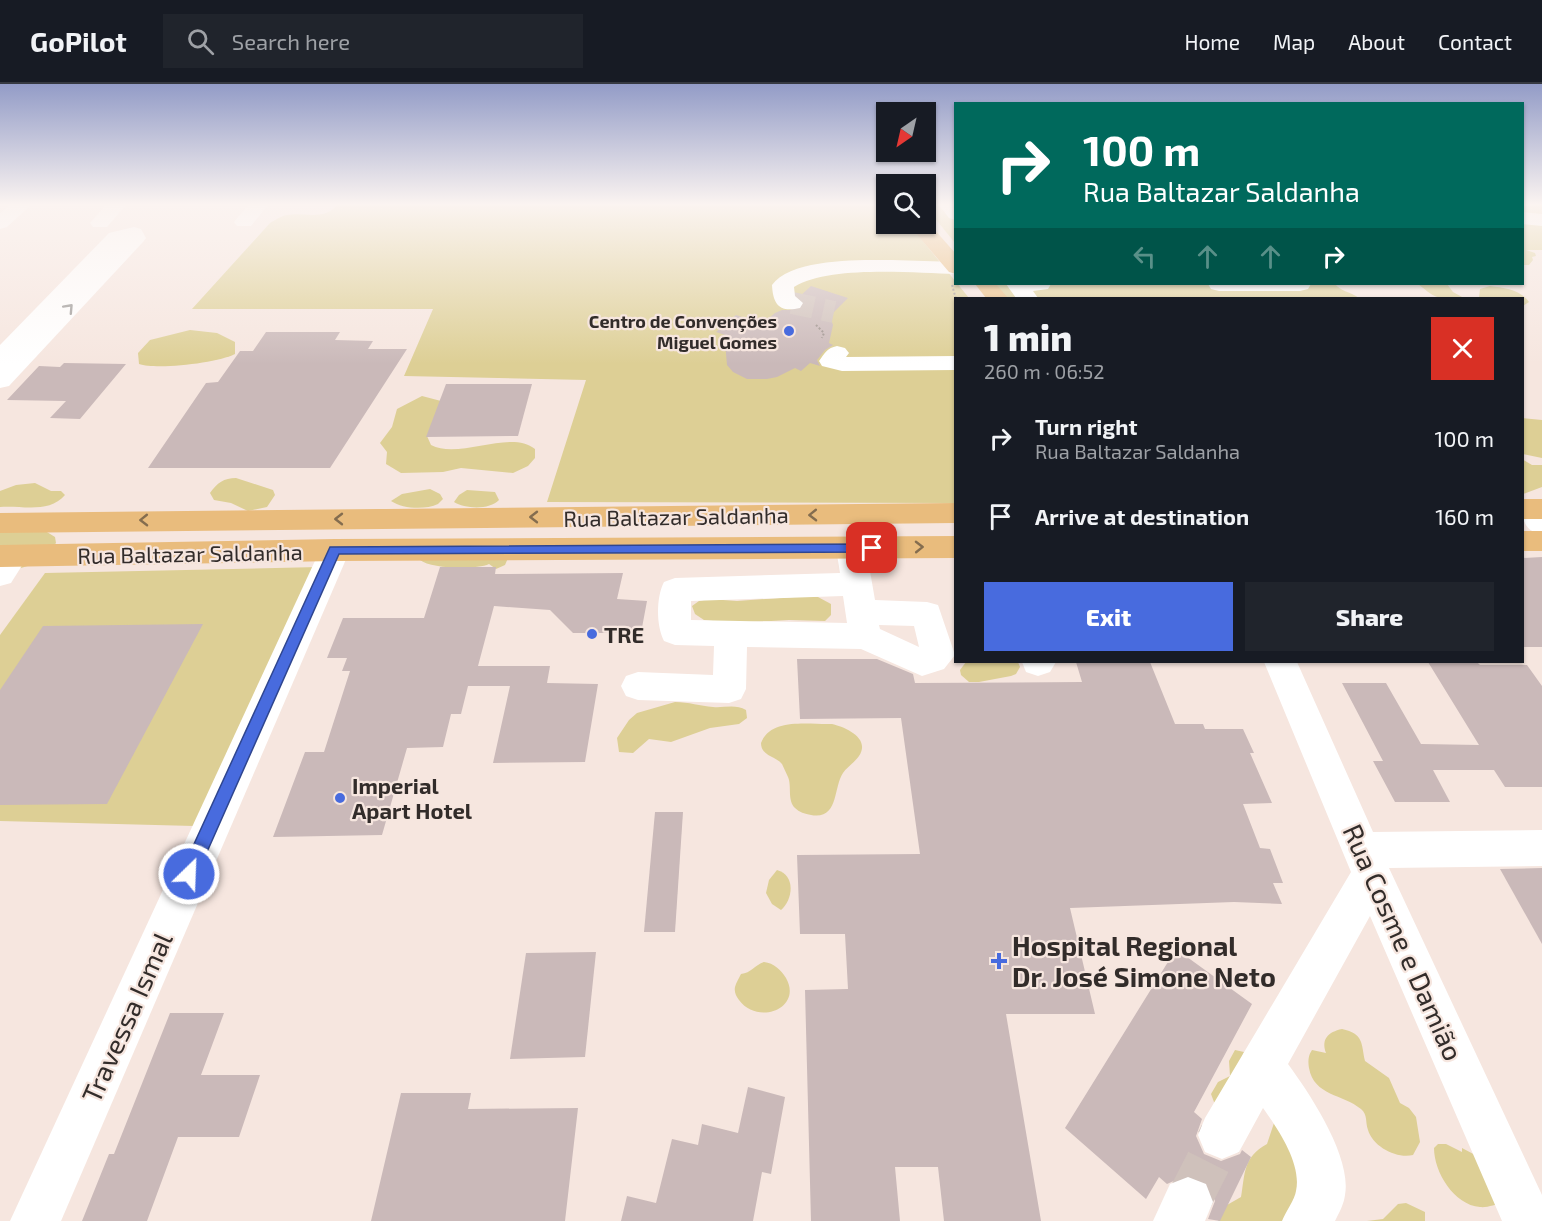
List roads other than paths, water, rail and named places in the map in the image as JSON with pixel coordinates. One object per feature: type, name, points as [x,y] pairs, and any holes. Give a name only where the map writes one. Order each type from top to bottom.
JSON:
[{"type":"main road","points":[[986,285],[996,297]]},
{"type":"main road","name":"Rua Baltazar Saldanha","points":[[0,523],[954,513]]},
{"type":"main road","points":[[732,549],[735,515]]},
{"type":"main road","points":[[180,554],[206,520]]},
{"type":"main road","points":[[1524,541],[1542,541]]},
{"type":"main road","name":"Rua Baltazar Saldanha","points":[[4,562],[334,550],[954,547]]},
{"type":"street","points":[[0,381],[31,338],[98,258]]},
{"type":"street","points":[[0,359],[31,338],[115,258]]},
{"type":"street","points":[[792,303],[784,300],[783,285],[808,272],[869,268],[954,268]]},
{"type":"street","points":[[837,353],[831,361],[842,364],[954,363]]},
{"type":"street","points":[[851,548],[860,611]]},
{"type":"street","name":"Travessa Ismal","points":[[35,1221],[334,550]]},
{"type":"street","points":[[675,590],[860,611],[731,634],[675,632],[675,590]]},
{"type":"street","points":[[638,686],[729,688],[731,634]]},
{"type":"street","name":"Rua Cosme e Damião","points":[[1281,663],[1367,862],[1528,1221]]},
{"type":"street","points":[[1222,1135],[1262,1067],[1367,862],[1542,848]]},
{"type":"street","points":[[1262,1067],[1299,1118],[1315,1157],[1321,1194],[1307,1221]]},
{"type":"tunnel","points":[[792,303],[834,312]]},
{"type":"tunnel","points":[[1188,1202],[1222,1135]]},
{"type":"place","name":"Centro de Convenções Miguel Gomes","points":[[789,331]]},
{"type":"place","name":"TRE","points":[[592,634]]},
{"type":"place","name":"Imperial Apart Hotel","points":[[340,798]]},
{"type":"place","name":"Hospital Regional Dr. José Simone Neto","points":[[999,961]]}]
